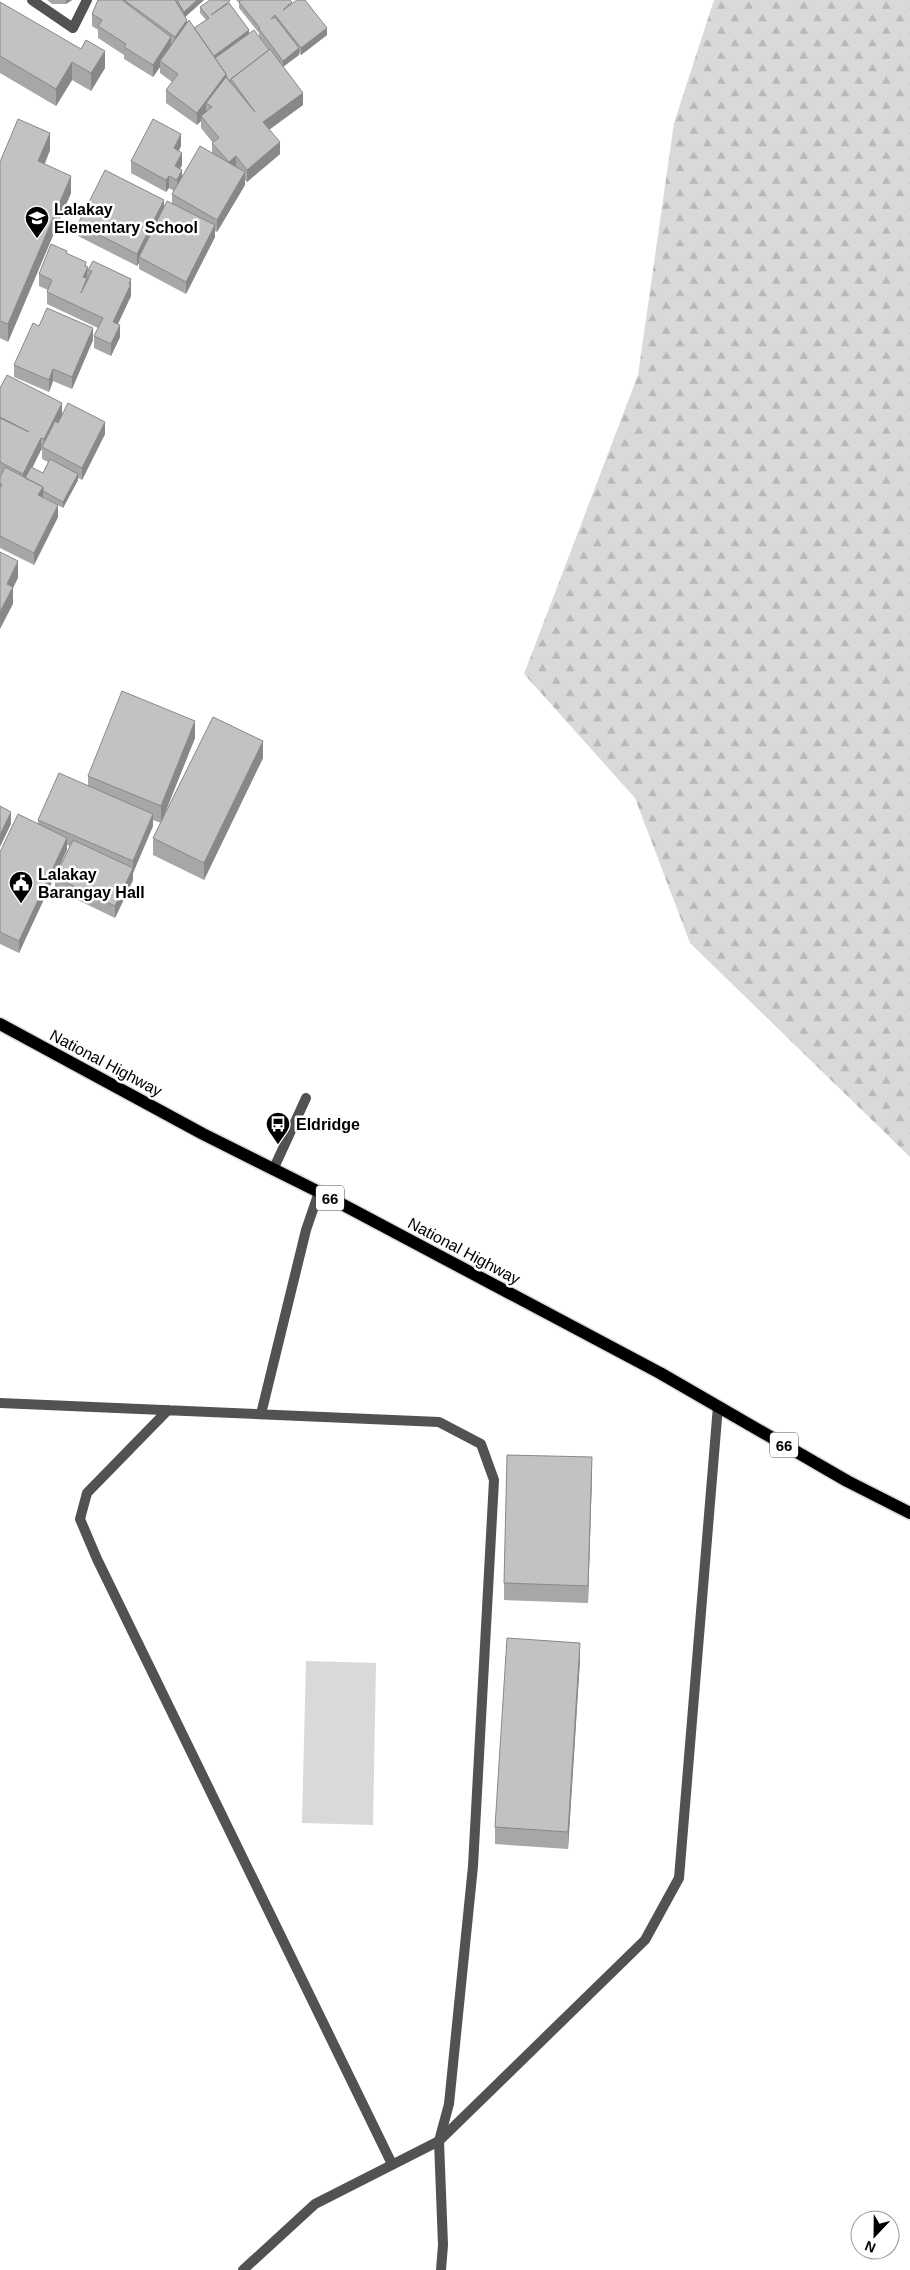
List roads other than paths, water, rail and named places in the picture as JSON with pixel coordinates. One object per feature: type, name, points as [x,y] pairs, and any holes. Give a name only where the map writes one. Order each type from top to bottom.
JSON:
[{"type":"main road","name":"National Highway","points":[[0,1024],[660,1373],[847,1481],[910,1513]]},
{"type":"street","points":[[32,0],[73,28],[87,0]]},
{"type":"street","points":[[273,1170],[306,1098]]},
{"type":"street","points":[[261,1414],[306,1230],[319,1192]]},
{"type":"street","points":[[0,1403],[439,1422],[481,1444],[494,1480],[473,1866],[449,2104],[439,2141],[441,2270]]},
{"type":"street","points":[[243,2270],[315,2204],[439,2141],[645,1940],[679,1878],[718,1406]]},
{"type":"street","points":[[168,1410],[87,1493],[80,1519],[97,1558],[392,2164]]},
{"type":"place","name":"Lalakay Elementary School","points":[[37,239]]},
{"type":"place","name":"Lalakay Barangay Hall","points":[[21,904]]},
{"type":"place","name":"Eldridge","points":[[278,1145]]}]
